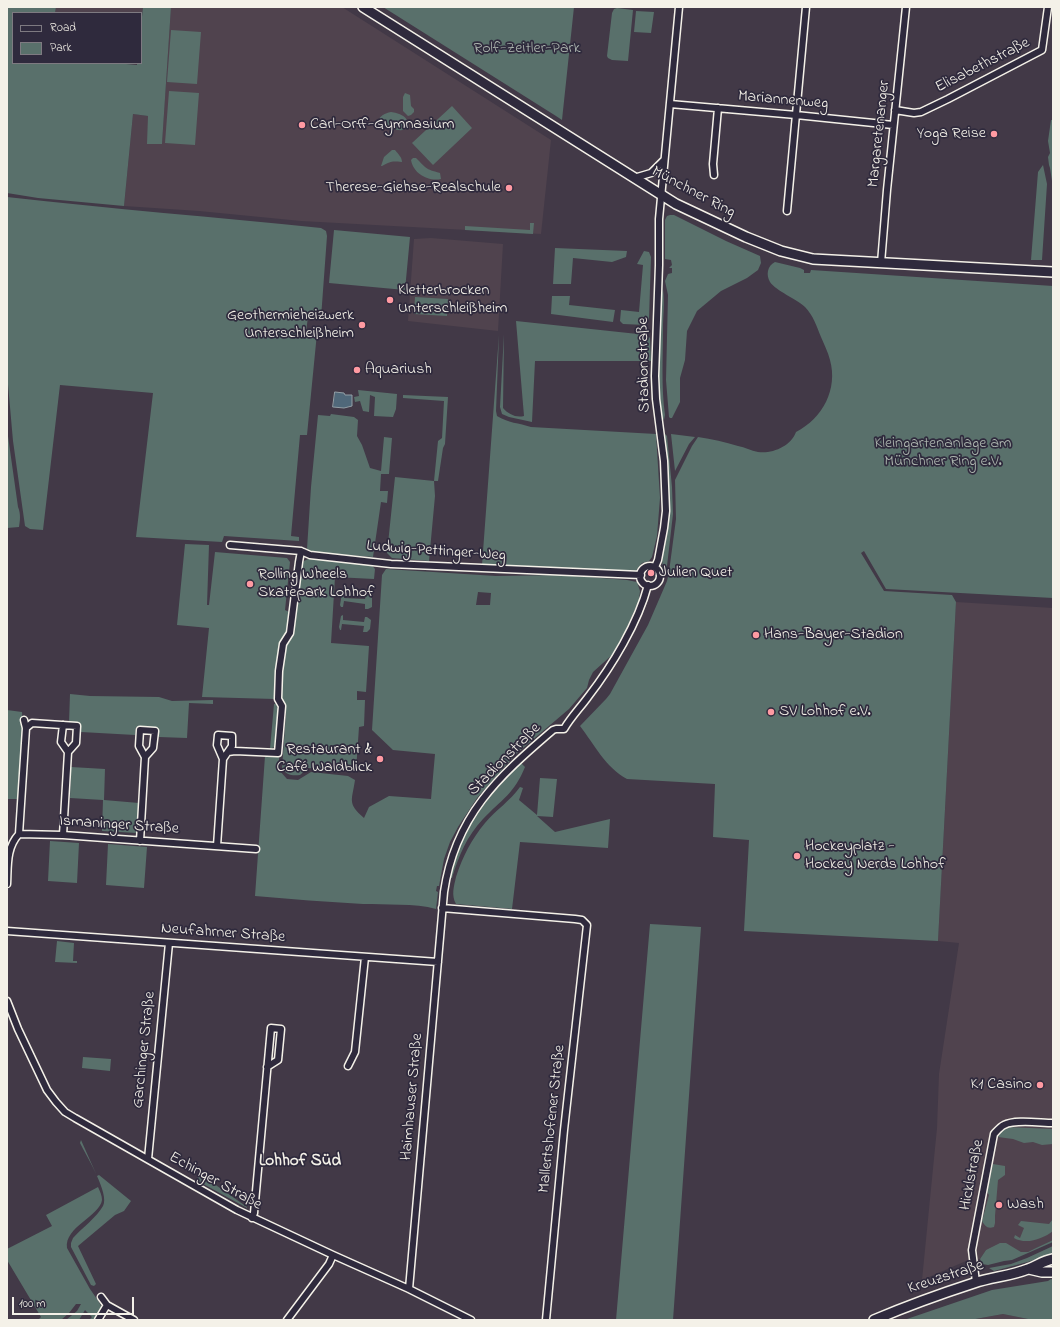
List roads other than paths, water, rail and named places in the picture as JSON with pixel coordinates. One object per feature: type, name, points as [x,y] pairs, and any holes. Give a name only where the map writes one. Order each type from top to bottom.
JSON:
[{"type":"main road","name":"Münchner Ring","points":[[363,7],[676,204],[729,229],[788,253],[813,259],[1053,272]]},
{"type":"main road","name":"Kreuzstraße","points":[[874,1320],[910,1304],[976,1282],[1029,1269],[1052,1258]]},
{"type":"main road","name":"Kreuzstraße","points":[[1029,1269],[1042,1272],[1053,1272]]},
{"type":"street","name":"Stadionstraße","points":[[442,908],[452,854],[457,840],[472,813],[496,783],[524,754],[556,728],[564,729],[568,721],[588,698],[624,642],[643,603],[648,585],[655,584],[660,578],[655,567],[658,560],[664,528],[666,505],[664,461],[656,399],[655,376],[659,219],[679,7]]},
{"type":"street","points":[[787,211],[806,7]]},
{"type":"street","name":"Margaretenanger","points":[[881,263],[906,7]]},
{"type":"street","name":"Elisabethstraße","points":[[895,110],[914,113],[921,112],[953,97],[1042,50],[1048,7]]},
{"type":"street","name":"Mariannenweg","points":[[670,104],[894,125]]},
{"type":"street","points":[[714,175],[713,164],[718,108]]},
{"type":"street","points":[[634,178],[651,173],[664,160]]},
{"type":"street","name":"Ludwig-Pettinger-Weg","points":[[230,545],[301,551],[310,555],[391,564],[640,575]]},
{"type":"street","points":[[228,752],[278,753],[282,706],[278,698],[279,671],[283,644],[290,633],[301,551]]},
{"type":"street","points":[[648,585],[643,583],[640,575],[641,572],[648,566],[655,567]]},
{"type":"street","points":[[7,884],[10,849],[13,840],[19,834],[26,728],[24,720]]},
{"type":"street","points":[[26,728],[32,723],[77,726],[76,743],[68,752]]},
{"type":"street","points":[[62,835],[68,752],[62,742],[63,725]]},
{"type":"street","points":[[217,846],[223,759],[217,745],[218,735],[232,736],[232,746],[223,759]]},
{"type":"street","points":[[140,840],[145,757]]},
{"type":"street","name":"Ismaninger Straße","points":[[19,834],[62,835],[256,849]]},
{"type":"street","name":"Mallertshofener Straße","points":[[442,908],[576,919],[585,922],[587,928],[564,1130],[546,1320]]},
{"type":"street","name":"Haimhauser Straße","points":[[409,1289],[442,908]]},
{"type":"street","name":"Neufahrner Straße","points":[[7,931],[438,962]]},
{"type":"street","name":"Garchinger Straße","points":[[148,1159],[169,943]]},
{"type":"street","points":[[348,1066],[355,1052],[365,957]]},
{"type":"street","name":"Echinger Straße","points":[[7,1001],[18,1029],[47,1090],[65,1112],[252,1218],[409,1289],[471,1320]]},
{"type":"street","points":[[252,1218],[254,1213],[267,1067],[271,1028],[281,1029],[278,1060],[267,1067]]},
{"type":"street","name":"Hicklstraße","points":[[976,1282],[972,1250],[994,1134],[1004,1125],[1014,1123],[1053,1123]]},
{"type":"street","points":[[287,1320],[329,1264],[333,1255]]},
{"type":"street","points":[[101,1296],[107,1305],[134,1320]]},
{"type":"street","points":[[98,1320],[107,1305]]},
{"type":"water","points":[[335,392],[344,393],[345,395],[352,395],[352,406],[344,408],[333,407]]},
{"type":"place","name":"Carl-Orff-Gymnasium","points":[[302,125]]},
{"type":"place","name":"Yoga Reise","points":[[994,134]]},
{"type":"place","name":"Therese-Giehse-Realschule","points":[[509,188]]},
{"type":"place","name":"Kletterbrocken Unterschleißheim","points":[[390,300]]},
{"type":"place","name":"Geothermieheizwerk Unterschleißheim","points":[[362,325]]},
{"type":"place","name":"Aquariush","points":[[357,370]]},
{"type":"place","name":"Julien Quet","points":[[651,573]]},
{"type":"place","name":"Rolling Wheels Skatepark Lohhof","points":[[250,584]]},
{"type":"place","name":"Hans-Bayer-Stadion","points":[[756,635]]},
{"type":"place","name":"SV Lohhof e.V.","points":[[771,712]]},
{"type":"place","name":"Restaurant & Café Waldblick","points":[[380,759]]},
{"type":"place","name":"Hockeyplatz - Hockey Nerds Lohhof","points":[[797,856]]},
{"type":"place","name":"K1 Casino","points":[[1040,1085]]},
{"type":"place","name":"Wash","points":[[999,1205]]},
{"type":"district","name":"Lohhof Süd","points":[[300,1162]]},
{"type":"park label","name":"Rolf-Zeitler-Park","points":[[527,49]]},
{"type":"park label","name":"Kleingartenanlage am Münchner Ring e.V.","points":[[943,453]]}]
